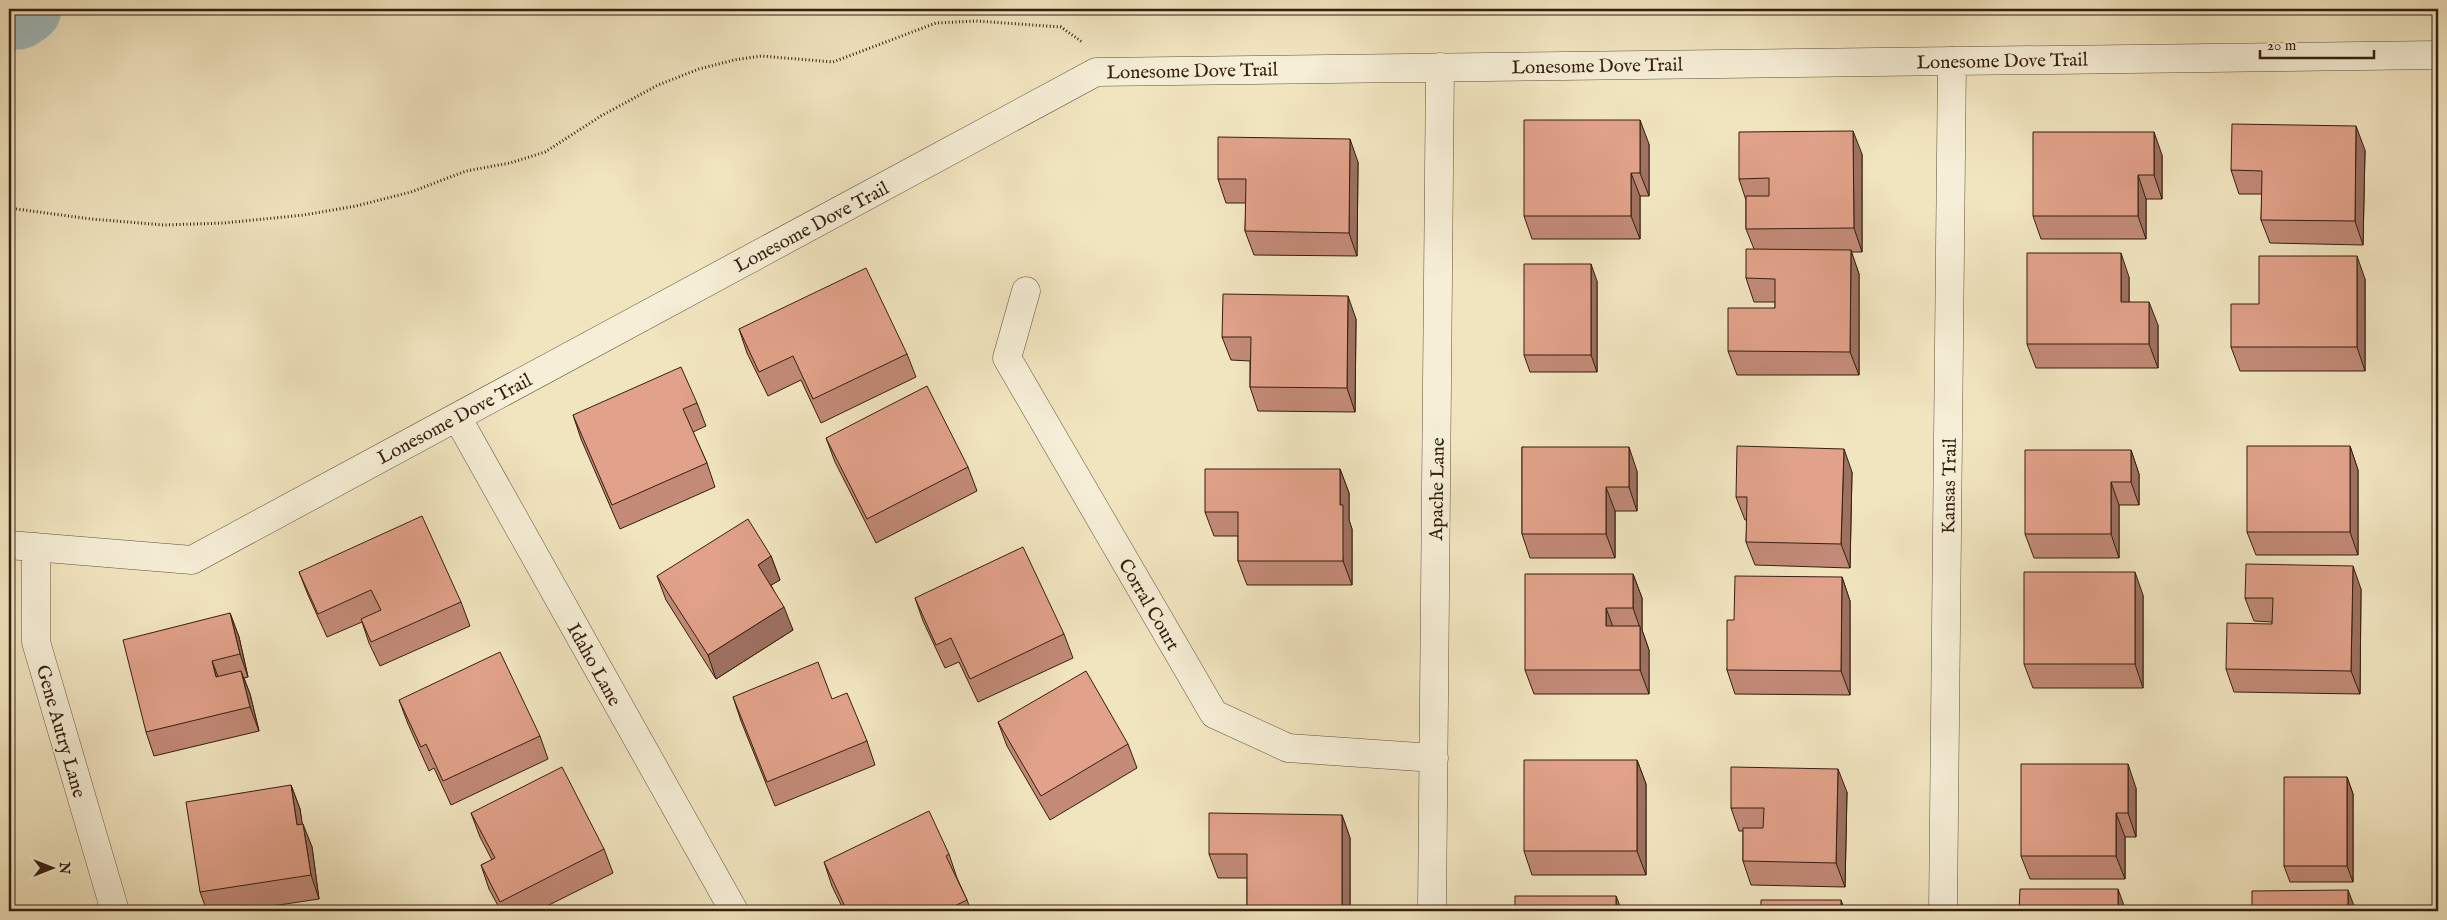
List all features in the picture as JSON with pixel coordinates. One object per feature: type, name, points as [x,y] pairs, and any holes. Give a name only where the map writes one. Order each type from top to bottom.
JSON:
[{"type":"street","name":"Lonesome Dove Trail","points":[[9,545],[192,560],[1096,72],[2438,55]]},
{"type":"street","name":"Kansas Trail","points":[[1943,911],[1952,61]]},
{"type":"street","name":"Apache Lane","points":[[1432,911],[1440,67]]},
{"type":"street","name":"Corral Court","points":[[1026,291],[1007,358],[1214,714],[1288,748],[1434,758]]},
{"type":"street","name":"Idaho Lane","points":[[456,417],[734,911]]},
{"type":"street","name":"Gene Autry Lane","points":[[36,547],[36,642],[115,911]]},
{"type":"path","points":[[9,208],[91,219],[164,225],[224,223],[304,215],[356,206],[411,192],[466,171],[510,163],[545,152],[601,116],[641,94],[699,69],[761,56],[834,62],[936,23],[976,21],[1060,28],[1081,39],[1096,72]]},
{"type":"building","points":[[1524,120],[1640,120],[1640,173],[1631,173],[1631,216],[1524,216]]},
{"type":"building","points":[[2232,124],[2356,126],[2355,221],[2261,220],[2262,171],[2231,170]]},
{"type":"building","points":[[1853,131],[1854,228],[1746,229],[1746,196],[1769,196],[1769,178],[1739,179],[1739,132]]},
{"type":"building","points":[[2033,132],[2154,132],[2154,175],[2138,175],[2138,216],[2033,216]]},
{"type":"building","points":[[1218,137],[1350,139],[1349,233],[1245,231],[1246,179],[1218,179]]},
{"type":"building","points":[[1746,249],[1851,250],[1850,352],[1728,351],[1728,308],[1775,308],[1775,279],[1746,278]]},
{"type":"building","points":[[2027,253],[2121,253],[2121,302],[2149,302],[2149,344],[2027,344]]},
{"type":"building","points":[[2259,256],[2357,256],[2357,347],[2231,347],[2231,304],[2259,304]]},
{"type":"building","points":[[1524,264],[1591,264],[1591,355],[1524,355]]},
{"type":"building","points":[[866,268],[907,354],[813,399],[793,356],[759,372],[739,329]]},
{"type":"building","points":[[1223,294],[1348,296],[1347,388],[1250,387],[1251,337],[1222,337]]},
{"type":"building","points":[[681,367],[697,403],[683,409],[707,463],[612,505],[573,415]]},
{"type":"building","points":[[927,386],[968,467],[867,519],[826,438]]},
{"type":"building","points":[[1737,446],[1844,449],[1841,544],[1746,542],[1747,497],[1736,497]]},
{"type":"building","points":[[2247,446],[2350,446],[2350,532],[2247,532]]},
{"type":"building","points":[[1522,447],[1629,447],[1629,487],[1606,487],[1606,534],[1522,534]]},
{"type":"building","points":[[2025,450],[2131,450],[2131,482],[2111,482],[2111,534],[2025,534]]},
{"type":"building","points":[[1205,469],[1340,469],[1340,505],[1343,505],[1343,561],[1238,561],[1238,512],[1205,512]]},
{"type":"building","points":[[422,516],[461,602],[371,642],[361,619],[381,610],[371,590],[318,614],[299,572]]},
{"type":"building","points":[[748,519],[771,556],[758,565],[784,607],[708,655],[657,576]]},
{"type":"building","points":[[1023,547],[1064,634],[970,679],[951,638],[936,645],[915,598]]},
{"type":"building","points":[[2246,564],[2353,566],[2351,671],[2226,669],[2227,623],[2272,624],[2273,598],[2245,598]]},
{"type":"building","points":[[2024,572],[2135,572],[2135,664],[2024,664]]},
{"type":"building","points":[[1525,574],[1633,574],[1633,608],[1606,608],[1606,626],[1640,626],[1640,670],[1525,670]]},
{"type":"building","points":[[1735,576],[1842,577],[1841,671],[1727,670],[1727,620],[1734,620]]},
{"type":"building","points":[[230,613],[240,654],[212,661],[216,677],[241,671],[250,707],[146,732],[123,640]]},
{"type":"building","points":[[500,652],[540,736],[443,781],[426,744],[421,747],[399,700]]},
{"type":"building","points":[[818,662],[832,699],[847,693],[867,741],[767,782],[733,697]]},
{"type":"building","points":[[1086,671],[1128,744],[1041,796],[998,722]]},
{"type":"building","points":[[1524,760],[1637,760],[1637,851],[1524,851]]},
{"type":"building","points":[[2021,764],[2128,764],[2128,813],[2116,813],[2116,856],[2021,856]]},
{"type":"building","points":[[562,767],[604,849],[500,902],[481,865],[495,858],[471,813]]},
{"type":"building","points":[[1731,767],[1838,769],[1836,863],[1743,861],[1743,828],[1763,828],[1764,808],[1731,808]]},
{"type":"building","points":[[2284,777],[2347,777],[2347,866],[2284,866]]},
{"type":"building","points":[[291,785],[297,825],[303,824],[311,875],[200,892],[186,802]]},
{"type":"building","points":[[929,811],[949,854],[946,856],[967,900],[944,911],[847,911],[824,862]]},
{"type":"building","points":[[1209,813],[1342,815],[1342,907],[1247,906],[1247,854],[1209,854]]},
{"type":"building","points":[[2020,889],[2118,889],[2118,911],[2019,911]]},
{"type":"building","points":[[2348,890],[2348,911],[2252,911],[2252,891]]},
{"type":"building","points":[[1515,896],[1616,896],[1616,911],[1515,911]]},
{"type":"building","points":[[1761,900],[1841,900],[1841,911],[1761,911]]},
{"type":"waterway","points":[[9,15],[18,15],[27,9]]}]
